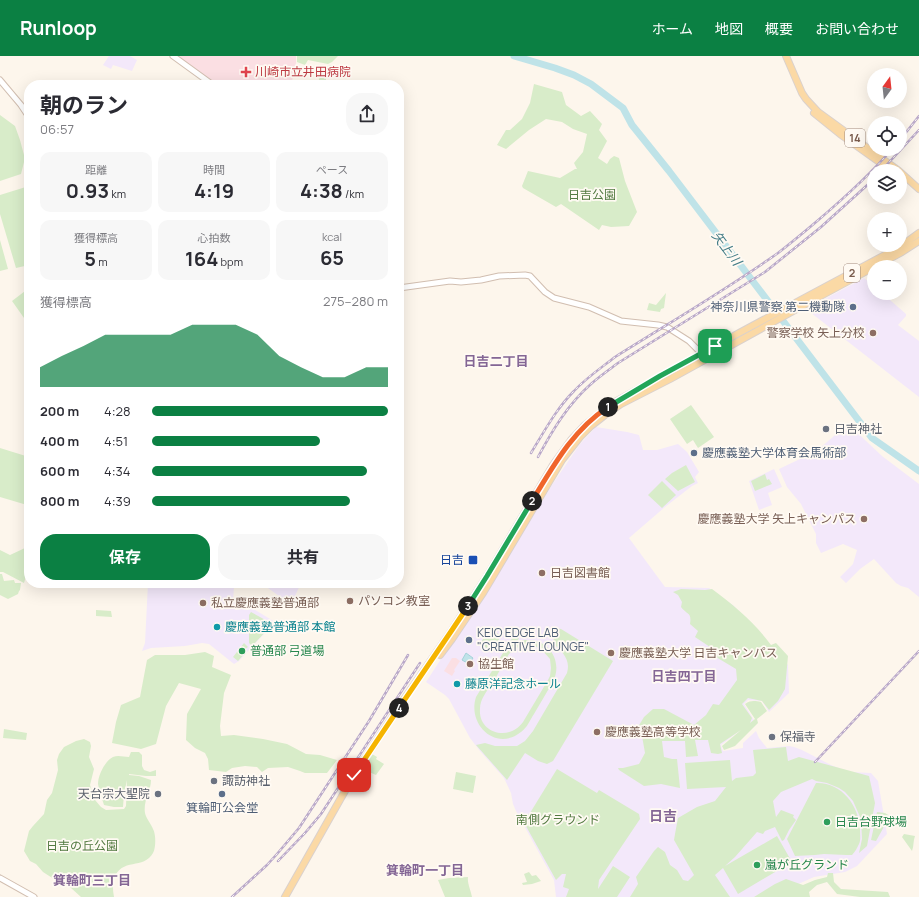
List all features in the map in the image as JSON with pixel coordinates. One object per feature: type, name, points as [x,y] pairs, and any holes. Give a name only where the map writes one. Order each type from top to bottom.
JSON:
[{"type":"main road","name":"14","points":[[784,56],[799,93],[816,115],[882,164]]},
{"type":"main road","name":"14","points":[[784,56],[806,99],[816,109],[890,164]]},
{"type":"main road","name":"14","points":[[907,178],[911,183]]},
{"type":"main road","name":"14","points":[[907,181],[919,189]]},
{"type":"main road","name":"2","points":[[786,312],[904,244],[919,233]]},
{"type":"main road","name":"2","points":[[286,897],[354,775],[487,576],[550,470],[571,440],[609,406],[660,376],[902,252],[919,241]]},
{"type":"main road","name":"2","points":[[418,680],[437,659],[452,639],[483,593],[559,464],[572,446],[585,432],[621,404],[774,318]]},
{"type":"street","points":[[173,56],[206,80]]},
{"type":"street","points":[[0,80],[24,110]]},
{"type":"street","points":[[404,287],[450,281],[461,282],[481,280],[499,276],[530,276],[545,292],[554,298],[589,307],[621,321],[667,327],[689,341],[702,354]]},
{"type":"street","points":[[0,878],[34,897]]},
{"type":"shaded area","points":[[109,56],[130,56],[137,60],[132,71],[113,65],[111,69],[103,65]]},
{"type":"shaded area","name":"川崎市立井田病院","points":[[176,56],[296,56],[292,80],[210,80]]},
{"type":"shaded area","name":"警察学校 矢上分校","points":[[864,278],[867,280],[867,300],[890,300],[906,314],[898,325],[919,341],[919,397],[806,309]]},
{"type":"shaded area","name":"慶應義塾大学 矢上キャンパス","points":[[848,424],[882,456],[919,484],[919,597],[908,588],[896,583],[874,559],[860,569],[846,583],[840,577],[853,564],[857,550],[843,544],[821,553],[816,543],[816,534],[801,504],[787,487],[779,469],[802,458],[809,452],[820,448]]},
{"type":"shaded area","name":"慶應義塾大学 日吉キャンパス","points":[[596,427],[639,435],[643,450],[657,450],[678,444],[687,452],[699,472],[695,477],[698,483],[665,507],[629,538],[665,587],[709,588],[734,606],[788,665],[789,693],[769,712],[762,701],[748,700],[744,704],[754,720],[721,745],[723,751],[743,748],[743,743],[756,731],[759,738],[767,748],[794,747],[849,772],[871,773],[878,781],[887,834],[857,866],[845,872],[814,877],[769,897],[556,897],[554,880],[516,811],[511,793],[504,778],[470,738],[449,699],[426,682],[516,544],[552,485],[580,444]]},
{"type":"shaded area","points":[[774,469],[782,487],[768,493],[772,505],[759,510],[749,481]]},
{"type":"shaded area","points":[[148,588],[234,588],[233,602],[252,608],[275,622],[239,661],[234,664],[209,644],[202,643],[185,646],[151,648],[142,651],[145,643]]},
{"type":"shaded area","points":[[268,588],[299,588],[295,596],[296,603],[290,604]]},
{"type":"shaded area","points":[[452,658],[456,658],[460,661],[452,676],[444,671]]},
{"type":"green space","points":[[297,56],[338,56],[328,64],[308,60],[305,65],[297,62]]},
{"type":"green space","points":[[331,65],[335,72],[327,75],[326,80],[319,80],[323,68]]},
{"type":"green space","name":"日吉公園","points":[[534,84],[562,92],[566,105],[581,116],[590,111],[602,124],[599,130],[607,141],[598,158],[607,164],[614,156],[619,158],[625,181],[637,212],[629,226],[611,227],[602,225],[599,230],[561,204],[556,207],[523,188],[522,186],[528,171],[560,178],[577,169],[574,163],[583,152],[587,134],[573,129],[562,122],[546,119],[529,130],[506,149],[497,145],[506,130],[510,130],[522,119],[530,103]]},
{"type":"green space","points":[[0,115],[15,126],[24,155],[24,162],[21,174],[0,181]]},
{"type":"green space","points":[[24,188],[24,266],[16,268],[0,214],[0,195]]},
{"type":"green space","points":[[0,240],[8,269],[0,271]]},
{"type":"green space","points":[[24,292],[24,318],[12,301]]},
{"type":"green space","points":[[666,293],[664,308],[661,309],[660,312],[647,310],[649,303],[656,305]]},
{"type":"green space","points":[[691,405],[714,437],[698,448],[693,440],[687,444],[670,419]]},
{"type":"green space","points":[[0,448],[24,455],[24,504],[0,497]]},
{"type":"green space","points":[[686,465],[695,482],[678,491],[665,479]]},
{"type":"green space","points":[[765,474],[767,480],[769,479],[772,484],[755,491],[751,481]]},
{"type":"green space","points":[[662,481],[676,495],[662,508],[648,495]]},
{"type":"green space","points":[[24,548],[24,583],[3,572],[0,572],[0,550],[10,555]]},
{"type":"green space","points":[[0,574],[2,574],[4,581],[14,580],[15,583],[21,583],[18,594],[8,599],[0,595]]},
{"type":"green space","points":[[681,589],[712,589],[744,615],[771,645],[776,643],[788,656],[785,689],[778,701],[769,710],[762,701],[748,698],[742,704],[752,718],[750,723],[755,719],[745,704],[751,701],[761,702],[767,711],[757,719],[758,723],[735,746],[724,750],[722,746],[741,730],[720,744],[722,753],[711,753],[708,740],[695,740],[698,756],[686,757],[685,741],[662,741],[664,757],[677,759],[680,788],[661,784],[644,786],[618,768],[639,764],[645,753],[642,736],[635,732],[644,717],[653,709],[664,709],[694,725],[706,715],[713,704],[719,705],[737,680],[736,669],[711,654],[713,649],[695,637],[698,631],[690,624],[690,615],[681,607],[682,602],[678,595],[673,592]]},
{"type":"green space","points":[[96,610],[111,611],[112,617],[96,616]]},
{"type":"green space","points":[[251,612],[271,623],[271,626],[252,646],[249,643],[249,615]]},
{"type":"green space","points":[[556,628],[561,629],[613,661],[553,761],[547,764],[538,761],[525,753],[507,780],[476,745],[485,743],[495,746],[517,746],[525,741],[533,731],[567,673],[567,660],[553,643]]},
{"type":"green space","points":[[491,629],[501,636],[492,651],[480,644],[485,636],[482,635],[483,633],[487,635]]},
{"type":"green space","points":[[514,635],[519,638],[517,642],[527,640],[543,644],[554,656],[556,673],[553,682],[527,726],[521,732],[512,737],[502,739],[493,737],[480,726],[474,707],[476,697]],"holes":[[[525,645],[533,645],[542,650],[550,659],[551,668],[548,680],[523,722],[517,728],[510,732],[503,733],[489,729],[484,724],[481,717],[480,705],[484,695],[509,654],[516,648]]]},
{"type":"green space","name":"普通部 弓道場","points":[[244,643],[248,647],[245,649],[245,653],[238,661],[233,657]]},
{"type":"green space","points":[[205,652],[214,656],[212,667],[231,675],[224,693],[220,726],[221,736],[234,735],[263,739],[287,744],[306,754],[320,755],[337,760],[327,773],[305,773],[288,767],[268,768],[262,772],[257,767],[245,766],[232,768],[226,772],[209,770],[208,759],[205,753],[195,748],[186,740],[187,714],[201,689],[179,683],[166,706],[156,744],[141,749],[112,743],[121,705],[140,697],[147,660],[155,655],[185,655]]},
{"type":"green space","points":[[4,729],[27,733],[26,740],[3,738]]},
{"type":"green space","name":"日吉の丘公園","points":[[84,739],[90,742],[91,746],[89,757],[94,769],[90,785],[95,800],[106,810],[124,809],[126,806],[127,780],[123,807],[104,805],[98,787],[98,780],[102,769],[110,759],[117,756],[129,757],[131,752],[139,752],[142,755],[142,766],[144,770],[150,772],[156,770],[156,776],[129,774],[151,780],[145,809],[146,815],[154,831],[155,845],[154,851],[149,858],[139,863],[122,868],[117,872],[113,884],[114,897],[81,897],[71,888],[43,872],[36,864],[30,861],[24,851],[29,831],[44,814],[47,800],[52,793],[58,770],[57,760],[59,754],[64,747]]},
{"type":"green space","points":[[786,747],[788,761],[799,757],[869,776],[875,803],[867,846],[859,853],[862,839],[861,819],[853,801],[839,788],[812,779],[781,792],[773,801],[776,817],[781,810],[794,815],[793,817],[796,820],[784,840],[782,841],[775,827],[765,831],[763,834],[757,832],[725,866],[777,836],[792,862],[738,894],[723,868],[715,875],[730,897],[630,897],[638,884],[636,877],[658,847],[665,852],[670,865],[677,870],[683,880],[688,881],[694,875],[674,840],[678,818],[697,807],[715,801],[726,787],[687,789],[685,763],[730,760],[732,781],[736,778],[753,776],[756,773],[753,750]]},
{"type":"green space","points":[[372,754],[377,757],[376,759],[384,764],[376,775],[369,772],[364,767]]},
{"type":"green space","name":"南側グラウンド","points":[[557,769],[597,793],[599,790],[639,814],[640,819],[599,880],[598,889],[613,866],[630,877],[617,897],[566,897],[569,889],[563,887],[566,874],[562,874],[556,880],[522,819],[530,813]]},
{"type":"green space","points":[[456,772],[476,776],[473,793],[453,789]]},
{"type":"green space","name":"日吉台野球場","points":[[816,783],[833,786],[841,791],[852,804],[856,812],[859,820],[860,842],[852,855],[824,854],[795,856],[787,839]]},
{"type":"green space","points":[[877,812],[885,813],[890,816],[876,841],[871,840]]},
{"type":"green space","points":[[904,834],[915,836],[912,851],[902,837]]},
{"type":"green space","points":[[529,872],[532,876],[536,875],[541,881],[523,885],[522,883],[527,882],[524,874]]},
{"type":"green space","points":[[828,873],[833,873],[834,882],[841,889],[888,892],[890,897],[860,897],[837,894],[827,882],[817,885],[809,892],[810,897],[754,897],[786,879],[803,885],[827,877]]},
{"type":"green space","points":[[468,877],[472,897],[445,897],[438,880]]},
{"type":"water","points":[[466,653],[473,658],[469,664],[462,660]]},
{"type":"waterway","name":"矢上川","points":[[514,56],[574,75],[591,84],[623,108],[632,125],[669,171],[872,438],[919,471]]},
{"type":"railway","points":[[907,131],[919,116]]},
{"type":"railway","points":[[887,164],[919,130]]},
{"type":"railway","points":[[531,453],[562,405],[589,377],[615,357],[718,293],[778,253],[846,196],[886,156]]},
{"type":"railway","points":[[538,457],[568,409],[594,381],[618,363],[765,272],[821,227],[867,185]]},
{"type":"railway","points":[[815,762],[919,651]]},
{"type":"railway","points":[[232,897],[267,865],[299,828],[369,721],[408,655]]},
{"type":"railway","points":[[278,861],[321,814],[420,663]]},
{"type":"place","name":"川崎市立井田病院","points":[[246,72]]},
{"type":"place","name":"神奈川県警察 第二機動隊","points":[[853,307]]},
{"type":"place","name":"警察学校 矢上分校","points":[[873,333]]},
{"type":"place","name":"日吉神社","points":[[826,429]]},
{"type":"place","name":"慶應義塾大学体育会馬術部","points":[[694,453]]},
{"type":"place","name":"慶應義塾大学 矢上キャンパス","points":[[864,519]]},
{"type":"place","name":"日吉","points":[[473,560]]},
{"type":"place","name":"日吉図書館","points":[[542,573]]},
{"type":"place","name":"パソコン教室","points":[[350,601]]},
{"type":"place","name":"私立慶應義塾普通部","points":[[203,603]]},
{"type":"place","name":"慶應義塾普通部 本館","points":[[217,627]]},
{"type":"place","name":"KEIO EDGE LAB \"CREATIVE LOUNGE\"","points":[[469,640]]},
{"type":"place","name":"普通部 弓道場","points":[[242,651]]},
{"type":"place","name":"慶應義塾大学 日吉キャンパス","points":[[611,653]]},
{"type":"place","name":"協生館","points":[[470,664]]},
{"type":"place","name":"藤原洋記念ホール","points":[[457,684]]},
{"type":"place","name":"慶應義塾高等学校","points":[[597,732]]},
{"type":"place","name":"保福寺","points":[[772,737]]},
{"type":"place","name":"諏訪神社","points":[[214,781]]},
{"type":"place","name":"天台宗大聖院","points":[[158,794]]},
{"type":"place","name":"箕輪町公会堂","points":[[222,794]]},
{"type":"place","name":"日吉台野球場","points":[[827,822]]},
{"type":"place","name":"嵐が丘グランド","points":[[757,865]]},
{"type":"district","name":"日吉二丁目","points":[[496,361]]},
{"type":"district","name":"日吉四丁目","points":[[684,676]]},
{"type":"district","name":"日吉","points":[[663,816]]},
{"type":"district","name":"箕輪町一丁目","points":[[425,870]]},
{"type":"district","name":"箕輪町三丁目","points":[[92,880]]},
{"type":"route","points":[[354,775],[487,576],[553,465],[571,440],[585,425],[615,402],[715,346]]}]
